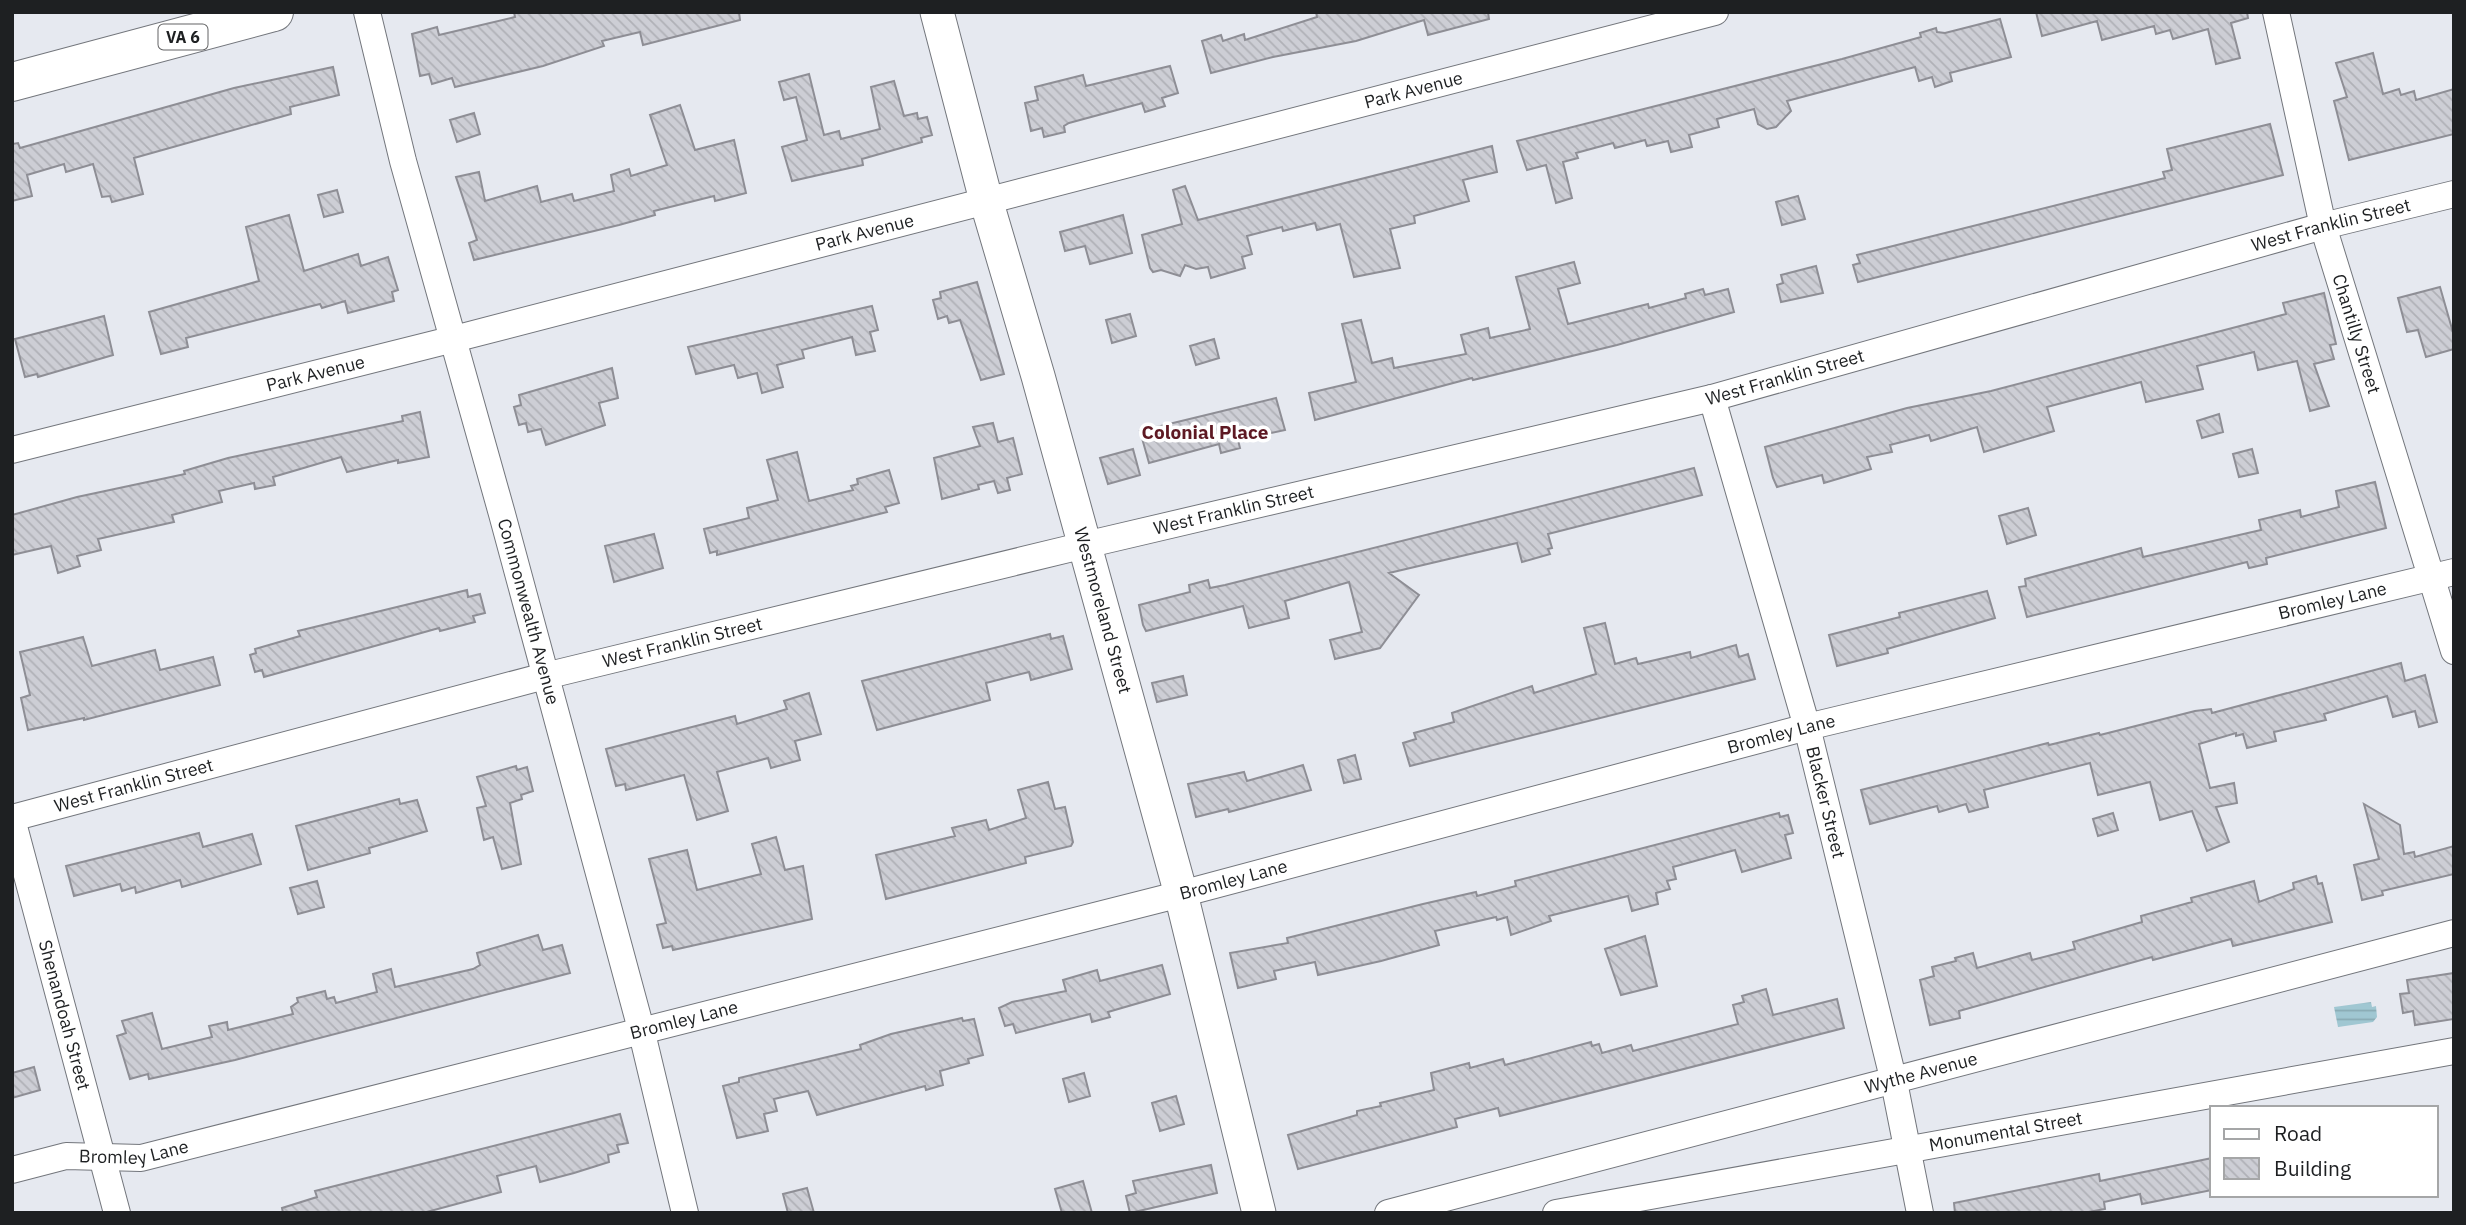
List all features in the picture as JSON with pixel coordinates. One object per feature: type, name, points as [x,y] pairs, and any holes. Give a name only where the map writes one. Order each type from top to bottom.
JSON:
[{"type":"main road","name":"VA 6","points":[[12,82],[274,12]]},
{"type":"street","name":"Commonwealth Avenue","points":[[367,12],[403,161],[454,339],[641,1029],[685,1213]]},
{"type":"street","name":"Westmoreland Street","points":[[937,12],[986,200],[1181,894],[1259,1213]]},
{"type":"street","name":"Park Avenue","points":[[12,450],[454,339],[1715,12]]},
{"type":"street","name":"Chantilly Street","points":[[2276,12],[2323,226],[2444,574],[2454,651]]},
{"type":"street","name":"West Franklin Street","points":[[12,818],[545,677],[1084,545],[1712,398],[2323,226],[2454,194]]},
{"type":"street","name":"Blacker Street","points":[[1712,398],[1807,727],[1910,1149],[1920,1213]]},
{"type":"street","name":"Bromley Lane","points":[[12,1170],[66,1156],[141,1158],[1181,894],[1807,727],[2444,574]]},
{"type":"street","name":"Shenandoah Street","points":[[12,818],[117,1213]]},
{"type":"street","name":"Wythe Avenue","points":[[1388,1213],[1476,1187],[1894,1082],[2454,933]]},
{"type":"street","name":"Monumental Street","points":[[1556,1213],[2454,1051]]},
{"type":"water","points":[[2371,1002],[2372,1007],[2376,1006],[2377,1017],[2373,1022],[2338,1027],[2334,1007]]},
{"type":"building","points":[[514,12],[739,12],[740,20],[643,45],[640,32],[602,41],[604,46],[543,66],[455,87],[452,78],[432,84],[429,74],[420,76],[412,34],[437,27],[439,35],[515,17]]},
{"type":"building","points":[[1316,12],[1488,12],[1489,19],[1428,35],[1424,20],[1356,41],[1273,57],[1211,73],[1202,41],[1221,35],[1223,41],[1244,34],[1245,40],[1317,17]]},
{"type":"building","points":[[2036,12],[2247,12],[2248,18],[2231,23],[2240,58],[2216,64],[2208,29],[2173,39],[2170,30],[2156,34],[2154,26],[2102,40],[2097,21],[2042,36]]},
{"type":"building","points":[[2000,19],[2011,57],[1950,73],[1952,81],[1935,87],[1932,77],[1919,81],[1915,67],[1787,101],[1791,111],[1776,127],[1767,129],[1758,124],[1754,109],[1717,119],[1719,127],[1689,135],[1692,147],[1671,152],[1668,141],[1647,146],[1645,140],[1615,148],[1613,143],[1576,153],[1578,158],[1563,162],[1572,198],[1556,203],[1546,165],[1527,170],[1517,141],[1842,59],[1921,37],[1920,33],[1936,28],[1937,32],[1945,33]]},
{"type":"building","points":[[2373,53],[2383,94],[2399,89],[2401,95],[2414,91],[2416,100],[2454,89],[2454,134],[2349,160],[2334,101],[2347,97],[2336,63]]},
{"type":"building","points":[[1170,66],[1178,93],[1162,98],[1165,106],[1145,112],[1142,103],[1069,123],[1064,126],[1065,132],[1044,137],[1042,128],[1031,131],[1025,103],[1038,100],[1035,87],[1083,75],[1086,86]]},
{"type":"building","points":[[333,67],[339,95],[290,107],[291,114],[134,158],[143,194],[112,202],[110,196],[102,197],[93,164],[66,172],[64,164],[27,175],[32,196],[12,201],[12,144],[18,143],[20,148],[234,88]]},
{"type":"building","points":[[809,74],[824,135],[839,131],[841,139],[880,129],[871,87],[894,81],[904,116],[917,113],[918,119],[927,117],[932,135],[921,138],[922,142],[862,159],[863,165],[792,181],[782,147],[807,140],[796,97],[784,100],[779,82]]},
{"type":"building","points":[[680,105],[695,150],[734,140],[746,193],[715,201],[714,196],[654,211],[655,215],[619,225],[474,260],[469,243],[477,240],[456,177],[479,172],[485,201],[537,186],[541,202],[572,194],[574,201],[614,191],[611,175],[629,169],[631,176],[667,165],[650,115]]},
{"type":"building","points":[[474,113],[480,134],[457,142],[450,120]]},
{"type":"building","points":[[2270,124],[2283,175],[1858,282],[1853,265],[1860,263],[1857,255],[2165,178],[2163,172],[2172,170],[2167,149]]},
{"type":"building","points":[[1492,146],[1497,172],[1463,180],[1469,201],[1414,216],[1415,223],[1390,229],[1400,268],[1354,277],[1340,224],[1317,230],[1315,223],[1283,231],[1282,227],[1247,236],[1252,254],[1242,257],[1245,268],[1211,278],[1208,267],[1196,269],[1185,265],[1180,276],[1161,270],[1153,272],[1150,268],[1142,235],[1182,224],[1173,190],[1185,186],[1198,220]]},
{"type":"building","points":[[337,190],[343,212],[324,217],[318,195]]},
{"type":"building","points":[[1798,196],[1805,219],[1782,225],[1776,202]]},
{"type":"building","points":[[289,215],[304,271],[358,254],[361,266],[388,257],[398,290],[392,292],[394,301],[348,313],[345,301],[322,308],[320,304],[186,338],[188,347],[161,354],[149,312],[259,281],[246,227]]},
{"type":"building","points":[[1123,215],[1132,253],[1090,264],[1085,246],[1065,251],[1060,232]]},
{"type":"building","points":[[1574,262],[1580,283],[1558,289],[1568,324],[1648,304],[1649,308],[1686,298],[1685,294],[1703,289],[1705,295],[1728,289],[1734,312],[1617,345],[1473,380],[1472,378],[1315,420],[1309,393],[1356,382],[1342,324],[1361,320],[1372,363],[1392,358],[1394,368],[1466,354],[1461,335],[1488,328],[1490,338],[1530,329],[1516,277]]},
{"type":"building","points":[[1816,266],[1823,293],[1781,302],[1777,285],[1783,283],[1781,275]]},
{"type":"building","points":[[977,282],[1004,374],[981,380],[960,320],[949,323],[947,316],[938,319],[933,300],[941,298],[940,292]]},
{"type":"building","points":[[2440,287],[2454,336],[2454,349],[2426,357],[2418,330],[2407,332],[2398,298]]},
{"type":"building","points":[[2324,293],[2336,344],[2330,345],[2334,359],[2314,364],[2329,406],[2310,411],[2297,361],[2258,370],[2254,352],[2197,366],[2203,389],[2146,402],[2141,382],[2047,407],[2054,431],[1984,452],[1977,427],[1931,441],[1929,435],[1890,445],[1892,452],[1867,457],[1871,469],[1824,483],[1822,475],[1777,487],[1773,478],[1765,447],[1907,408],[1991,391],[2286,314],[2283,303]]},
{"type":"building","points":[[872,306],[878,330],[870,332],[875,351],[856,355],[852,337],[802,350],[804,358],[777,365],[783,387],[762,393],[757,373],[738,378],[734,365],[696,374],[688,347]]},
{"type":"building","points":[[1130,314],[1136,336],[1112,343],[1106,320]]},
{"type":"building","points":[[104,316],[113,355],[38,377],[37,374],[25,377],[15,339]]},
{"type":"building","points":[[1214,339],[1219,358],[1196,365],[1190,346]]},
{"type":"building","points":[[612,368],[618,398],[599,403],[605,425],[546,445],[541,429],[528,432],[526,423],[519,425],[514,407],[521,405],[519,395]]},
{"type":"building","points":[[1276,398],[1285,430],[1238,440],[1240,448],[1221,453],[1219,444],[1149,463],[1140,431]]},
{"type":"building","points":[[420,412],[429,457],[398,463],[398,460],[347,472],[341,457],[273,477],[275,485],[255,489],[254,483],[219,491],[222,502],[172,515],[174,522],[98,539],[101,550],[77,556],[80,566],[58,573],[51,546],[12,555],[12,515],[77,497],[185,474],[184,471],[228,458],[403,421],[402,416]]},
{"type":"building","points":[[2219,414],[2223,432],[2202,438],[2197,421]]},
{"type":"building","points":[[993,423],[998,442],[1013,438],[1022,474],[1007,478],[1010,490],[998,493],[994,481],[978,485],[979,489],[942,499],[934,458],[980,446],[973,427]]},
{"type":"building","points":[[1133,449],[1140,475],[1108,484],[1100,458]]},
{"type":"building","points":[[2252,449],[2258,473],[2239,477],[2233,454]]},
{"type":"building","points":[[797,452],[809,501],[853,490],[851,486],[858,484],[857,479],[889,470],[899,503],[885,507],[887,512],[717,555],[717,551],[710,553],[704,529],[749,518],[747,508],[778,500],[767,460]]},
{"type":"building","points":[[1694,468],[1702,495],[1548,534],[1552,548],[1548,549],[1550,554],[1522,562],[1517,543],[1389,573],[1419,595],[1380,648],[1335,659],[1330,640],[1362,632],[1349,582],[1285,601],[1289,618],[1249,628],[1243,606],[1146,631],[1143,625],[1139,605],[1190,592],[1189,585],[1208,580],[1210,588],[1225,585]]},
{"type":"building","points":[[2375,482],[2386,528],[2266,558],[2267,564],[2249,568],[2247,562],[2027,617],[2019,587],[2026,586],[2025,579],[2141,548],[2143,557],[2261,530],[2259,520],[2300,510],[2301,517],[2339,507],[2336,491]]},
{"type":"building","points":[[2028,508],[2036,535],[2007,544],[1999,516]]},
{"type":"building","points":[[654,534],[663,568],[614,582],[605,546]]},
{"type":"building","points":[[467,590],[468,597],[480,594],[485,613],[473,616],[475,622],[440,631],[439,628],[264,677],[262,670],[255,672],[250,655],[256,653],[255,649],[300,636],[298,631]]},
{"type":"building","points":[[1987,591],[1995,618],[1887,649],[1888,653],[1837,666],[1829,635],[1900,617],[1899,613]]},
{"type":"building","points":[[1605,623],[1615,664],[1636,658],[1638,664],[1690,652],[1691,658],[1736,645],[1739,657],[1748,654],[1755,679],[1410,766],[1403,743],[1416,739],[1414,733],[1454,722],[1452,713],[1532,686],[1534,693],[1596,674],[1584,628]]},
{"type":"building","points":[[1050,634],[1051,639],[1063,636],[1072,669],[1031,680],[1029,672],[986,683],[990,700],[877,730],[862,681]]},
{"type":"building","points":[[83,637],[92,666],[155,650],[160,670],[213,657],[220,685],[84,720],[28,730],[21,698],[30,695],[20,652]]},
{"type":"building","points":[[2401,663],[2405,681],[2425,675],[2437,722],[2419,727],[2415,711],[2393,717],[2387,696],[2324,714],[2326,720],[2274,732],[2276,741],[2247,748],[2243,734],[2236,736],[2236,733],[2199,744],[2210,788],[2234,783],[2237,803],[2216,807],[2229,842],[2207,851],[2192,811],[2160,820],[2150,782],[2098,795],[2090,763],[1984,790],[1988,807],[1969,812],[1966,804],[1939,812],[1937,806],[1870,824],[1861,790],[2048,743],[2049,745],[2099,733],[2100,735],[2195,711],[2211,709],[2212,713]]},
{"type":"building","points":[[1183,676],[1187,695],[1157,702],[1152,683]]},
{"type":"building","points":[[809,693],[821,734],[795,741],[800,760],[771,768],[768,758],[717,772],[728,811],[697,820],[684,775],[626,790],[625,784],[616,786],[606,749],[735,716],[737,724],[787,709],[784,701]]},
{"type":"building","points":[[1355,755],[1361,779],[1344,783],[1338,760]]},
{"type":"building","points":[[1303,765],[1311,790],[1229,812],[1228,809],[1196,817],[1188,784],[1244,772],[1247,781]]},
{"type":"building","points":[[516,766],[517,770],[527,767],[533,791],[510,803],[521,864],[502,869],[493,837],[484,840],[477,808],[486,806],[477,777]]},
{"type":"building","points":[[1048,782],[1055,809],[1065,807],[1073,842],[1071,846],[1025,857],[1026,863],[886,899],[876,855],[955,836],[952,828],[986,820],[989,830],[1026,818],[1018,790]]},
{"type":"building","points":[[399,799],[400,804],[417,800],[427,831],[369,848],[370,853],[308,870],[296,826]]},
{"type":"building","points":[[2364,804],[2400,825],[2404,854],[2414,852],[2415,857],[2454,846],[2454,874],[2382,891],[2383,895],[2362,900],[2354,865],[2379,859]]},
{"type":"building","points":[[1779,813],[1780,817],[1788,815],[1793,833],[1785,835],[1791,858],[1742,872],[1735,850],[1673,867],[1676,879],[1667,881],[1670,889],[1656,893],[1658,904],[1632,911],[1628,896],[1549,916],[1551,921],[1511,935],[1507,917],[1497,920],[1496,917],[1435,931],[1439,945],[1381,961],[1318,975],[1315,962],[1274,971],[1276,979],[1238,988],[1230,953],[1288,943],[1287,938],[1423,904],[1476,892],[1477,896],[1516,886],[1515,881]]},
{"type":"building","points":[[2113,813],[2118,830],[2098,836],[2093,819]]},
{"type":"building","points":[[199,833],[203,847],[252,834],[261,864],[182,887],[180,880],[136,893],[135,887],[122,891],[120,884],[74,896],[66,866]]},
{"type":"building","points":[[776,837],[785,870],[803,866],[812,919],[673,950],[672,946],[663,948],[657,925],[666,923],[649,859],[687,850],[697,890],[761,874],[752,844]]},
{"type":"building","points":[[2316,876],[2318,884],[2322,883],[2332,922],[2233,946],[2231,939],[2153,960],[2152,957],[1959,1011],[1960,1018],[1930,1025],[1920,980],[1934,976],[1932,967],[1956,961],[1955,958],[1973,953],[1977,968],[2030,953],[2032,960],[2075,949],[2073,942],[2142,922],[2141,916],[2192,902],[2191,898],[2254,881],[2259,902],[2294,889],[2293,883]]},
{"type":"building","points":[[317,881],[324,907],[298,914],[290,888]]},
{"type":"building","points":[[538,935],[543,950],[562,945],[570,973],[235,1060],[149,1079],[148,1074],[130,1079],[117,1036],[126,1033],[122,1021],[152,1013],[162,1049],[212,1037],[209,1026],[227,1022],[228,1030],[293,1014],[291,1007],[298,1002],[297,998],[325,991],[327,999],[334,997],[336,1003],[377,992],[373,974],[391,969],[395,987],[473,969],[480,965],[477,953]]},
{"type":"building","points":[[1645,936],[1657,986],[1621,995],[1605,949]]},
{"type":"building","points":[[1162,965],[1170,994],[1108,1012],[1110,1017],[1092,1022],[1090,1014],[1016,1033],[1013,1024],[1005,1026],[999,1008],[1012,1002],[1066,991],[1063,980],[1097,970],[1100,981]]},
{"type":"building","points":[[2454,973],[2454,1019],[2415,1025],[2413,1011],[2403,1013],[2400,994],[2409,993],[2407,980]]},
{"type":"building","points":[[1766,989],[1773,1015],[1837,999],[1844,1028],[1500,1116],[1498,1108],[1455,1119],[1457,1127],[1298,1169],[1288,1135],[1357,1115],[1357,1111],[1381,1106],[1380,1103],[1434,1090],[1431,1073],[1469,1063],[1470,1068],[1503,1059],[1505,1065],[1591,1042],[1592,1046],[1599,1044],[1602,1053],[1631,1045],[1633,1051],[1738,1024],[1733,1005],[1744,1002],[1742,996]]},
{"type":"building","points":[[962,1018],[963,1021],[974,1019],[983,1055],[968,1059],[969,1063],[940,1071],[943,1085],[926,1090],[925,1086],[817,1115],[808,1091],[774,1099],[777,1111],[764,1114],[768,1131],[737,1138],[723,1086],[739,1082],[739,1078],[861,1049],[860,1045],[891,1034]]},
{"type":"building","points":[[34,1067],[40,1090],[12,1098],[12,1073]]},
{"type":"building","points":[[1084,1073],[1090,1096],[1069,1102],[1063,1079]]},
{"type":"building","points":[[1176,1096],[1184,1124],[1160,1131],[1152,1103]]},
{"type":"building","points":[[620,1114],[628,1143],[617,1145],[619,1152],[608,1155],[609,1162],[574,1173],[540,1182],[536,1166],[497,1176],[501,1192],[423,1213],[283,1213],[282,1208],[317,1197],[315,1191]]},
{"type":"building","points":[[2210,1158],[2210,1190],[2142,1204],[2140,1194],[2104,1202],[2105,1209],[2083,1213],[1955,1213],[1954,1203],[2099,1174],[2100,1181]]},
{"type":"building","points":[[1211,1165],[1217,1193],[1130,1213],[1126,1196],[1136,1193],[1133,1181]]},
{"type":"building","points":[[1083,1181],[1092,1213],[1062,1213],[1055,1189]]},
{"type":"building","points":[[807,1188],[814,1213],[788,1213],[783,1194]]},
{"type":"district","name":"Colonial Place","points":[[1205,432]]}]
